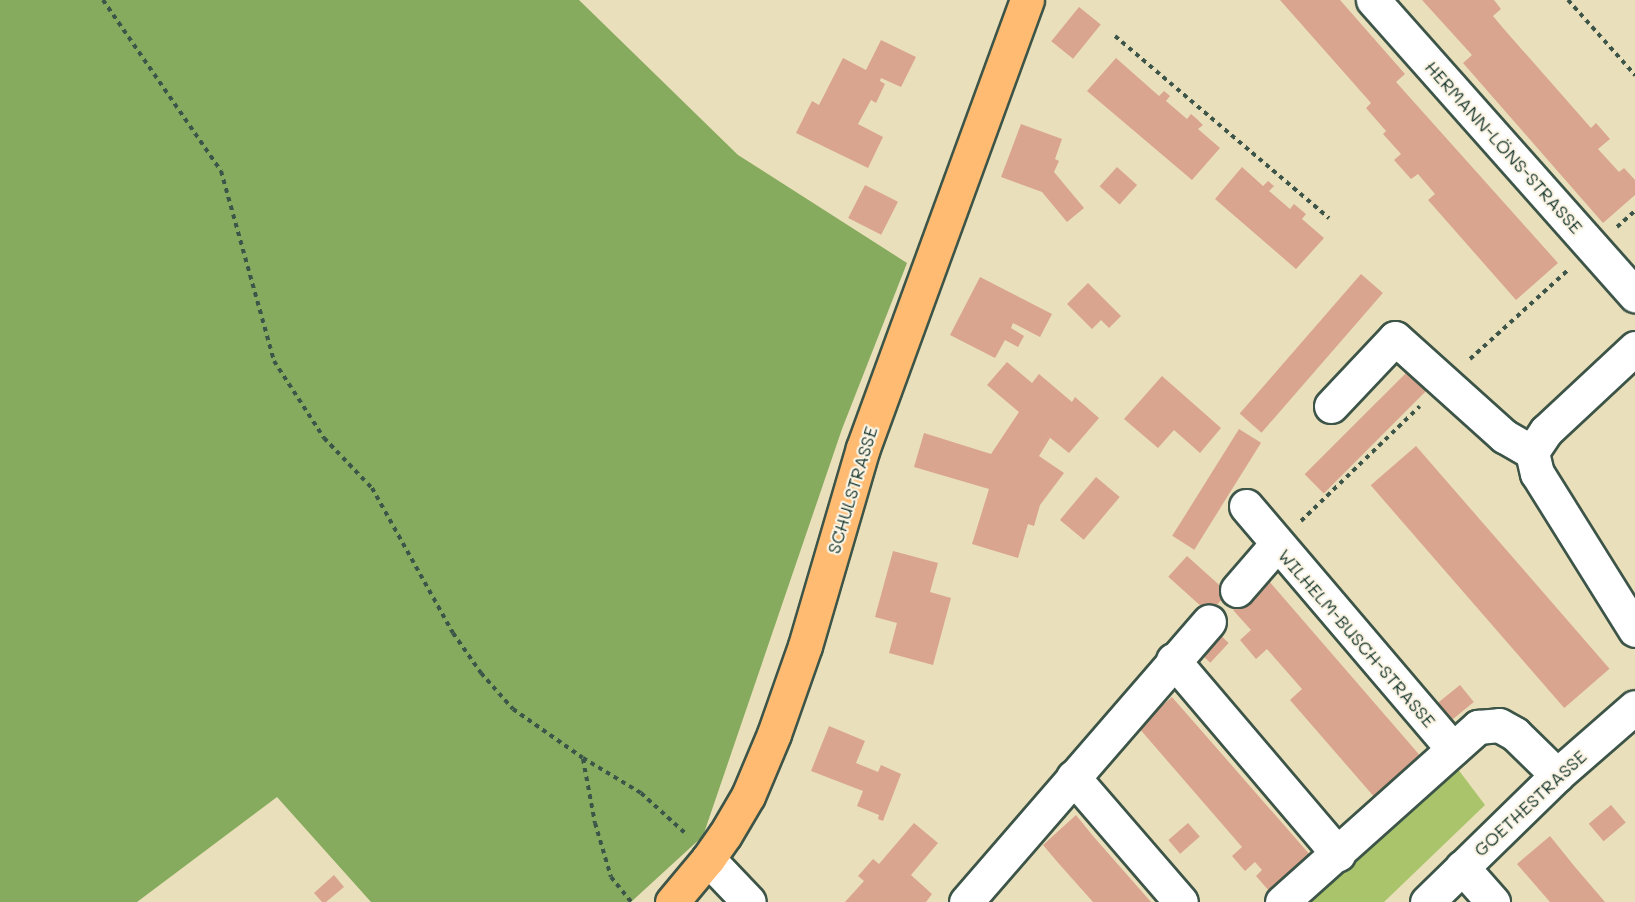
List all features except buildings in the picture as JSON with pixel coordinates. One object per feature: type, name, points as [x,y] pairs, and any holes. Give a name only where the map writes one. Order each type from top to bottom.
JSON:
[{"type":"main road","name":"SCHULSTRASSE","points":[[1003,63],[1005,0]]},
{"type":"main road","name":"SCHULSTRASSE","points":[[672,902],[708,859],[748,796],[774,734],[805,646],[863,448],[1003,63],[1022,19],[1027,0]]},
{"type":"street","name":"HERMANN-LÖNS-STRASSE","points":[[1373,0],[1635,295]]},
{"type":"street","points":[[1331,406],[1395,338],[1446,381],[1504,436],[1532,452],[1537,473],[1635,630]]},
{"type":"street","points":[[1532,452],[1546,431],[1635,348]]},
{"type":"street","points":[[1246,506],[1276,545]]},
{"type":"street","name":"WILHELM-BUSCH-STRASSE","points":[[1237,590],[1276,545],[1453,749]]},
{"type":"street","points":[[976,898],[1073,777],[1209,621]]},
{"type":"street","points":[[1173,660],[1338,854]]},
{"type":"street","name":"GOETHESTRASSE","points":[[1428,902],[1557,775],[1635,707]]},
{"type":"street","points":[[1282,902],[1478,727],[1498,725],[1515,734],[1557,775]]},
{"type":"street","points":[[1073,777],[1181,902]]},
{"type":"street","points":[[708,859],[749,902]]},
{"type":"street","points":[[1462,867],[1493,902]]},
{"type":"path","points":[[103,0],[221,171],[274,361],[324,438],[372,488],[453,633],[481,673],[513,710],[583,758],[641,793],[672,819],[708,859]]},
{"type":"path","points":[[1568,0],[1635,75]]},
{"type":"path","points":[[1115,36],[1329,218]]},
{"type":"path","points":[[1276,545],[1446,381],[1635,211]]},
{"type":"path","points":[[583,758],[596,824],[611,877],[630,902]]},
{"type":"green space","points":[[0,0],[579,0],[738,155],[907,263],[842,429],[703,836],[631,902],[371,902],[277,797],[137,902],[0,902]]},
{"type":"green space","points":[[1454,764],[1485,805],[1384,902],[1297,902]]}]
